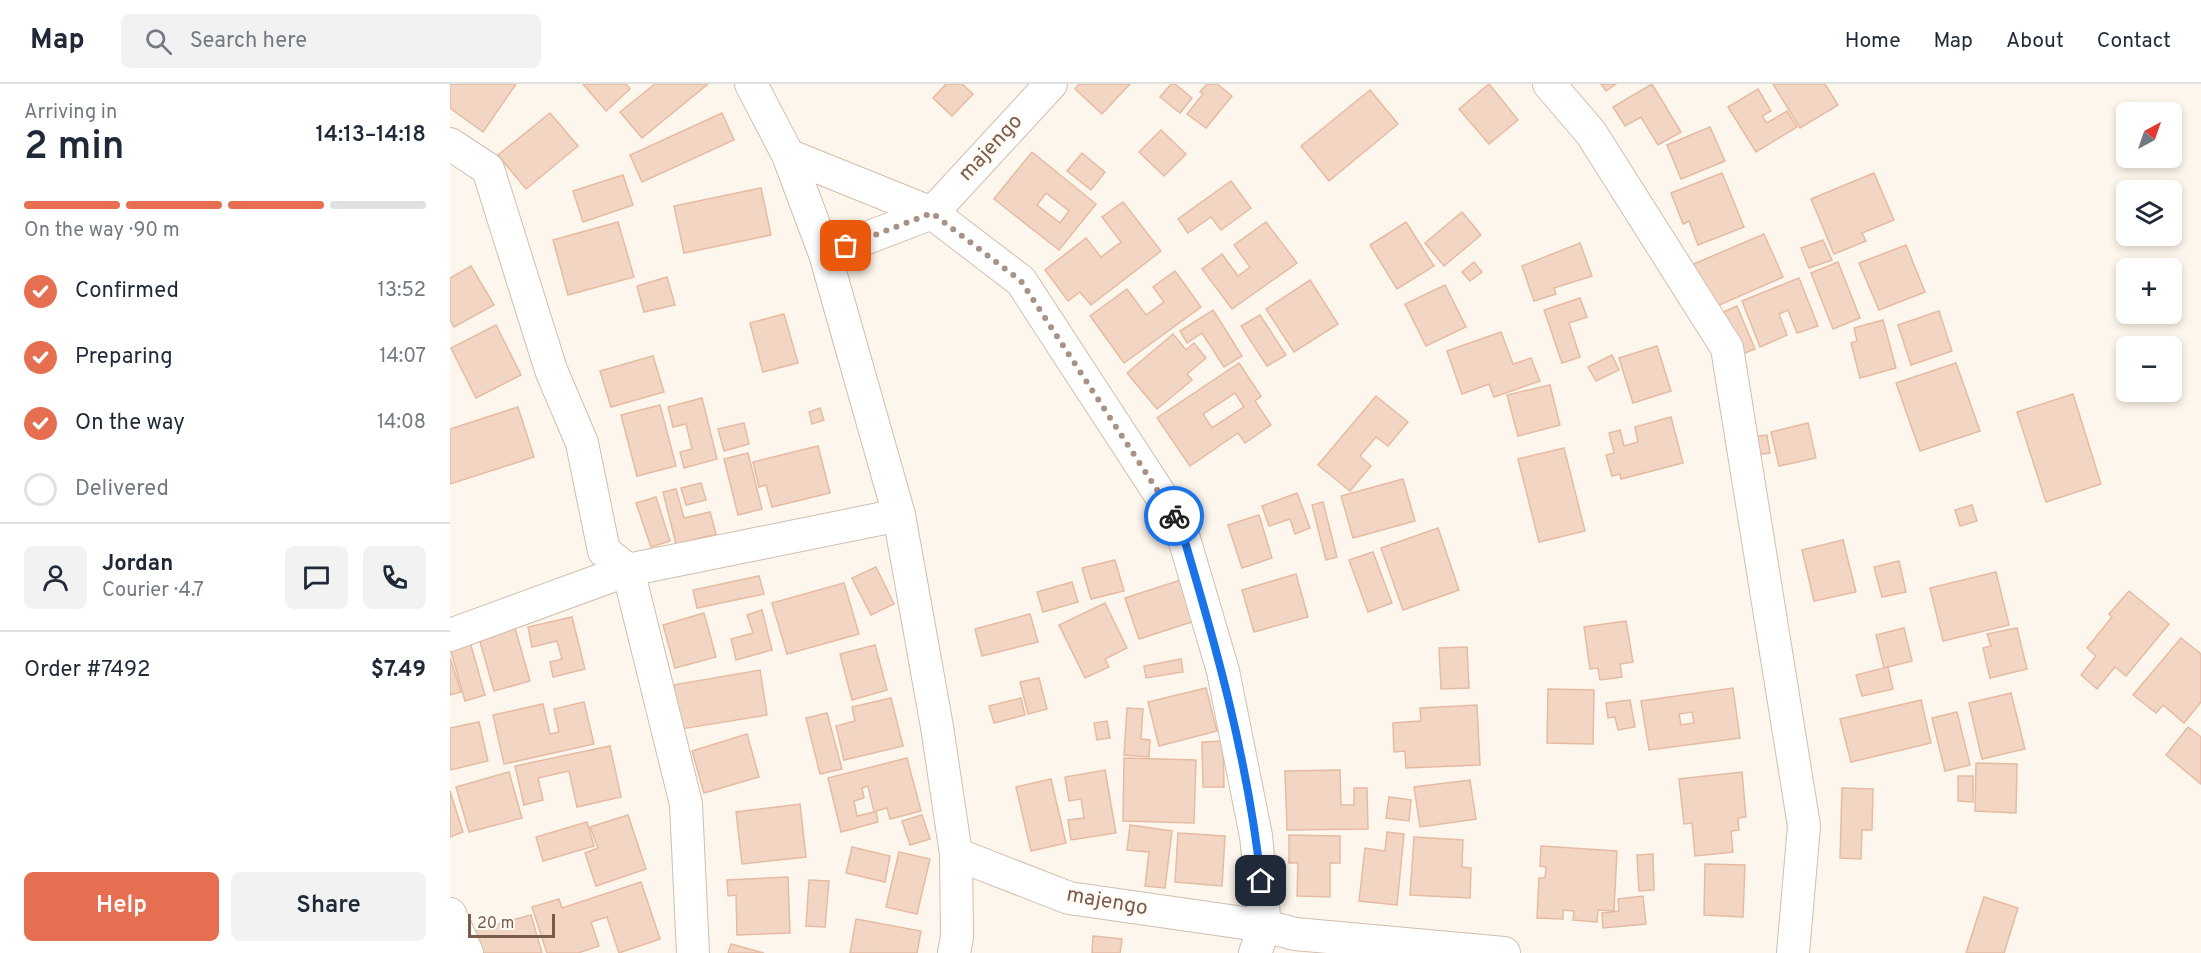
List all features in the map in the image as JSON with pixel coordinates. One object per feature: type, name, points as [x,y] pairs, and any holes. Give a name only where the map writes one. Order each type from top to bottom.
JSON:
[{"type":"street","points":[[751,84],[788,155],[825,254],[899,515],[937,727],[956,854],[957,937],[954,953]]},
{"type":"street","name":"majengo","points":[[825,254],[932,213],[1051,84]]},
{"type":"street","points":[[1549,84],[1591,133],[1727,348],[1804,826],[1793,953]]},
{"type":"street","points":[[450,144],[488,169],[551,370],[582,443],[604,551],[628,570],[686,804],[693,953]]},
{"type":"street","points":[[788,155],[932,213],[1021,281],[1180,525],[1224,671],[1256,836],[1260,940]]},
{"type":"street","points":[[450,635],[628,570],[899,515]]},
{"type":"street","name":"majengo","points":[[956,854],[1069,898],[1260,940],[1295,934],[1504,953]]},
{"type":"street","points":[[450,914],[467,953]]},
{"type":"building","points":[[450,84],[516,84],[483,132],[450,108]]},
{"type":"building","points":[[583,84],[626,84],[630,89],[606,111]]},
{"type":"building","points":[[655,84],[708,84],[642,138],[620,112]]},
{"type":"building","points":[[946,84],[962,84],[973,94],[952,116],[933,98]]},
{"type":"building","points":[[1079,84],[1130,84],[1102,114],[1075,89]]},
{"type":"building","points":[[1171,84],[1175,84],[1192,98],[1180,113],[1160,97]]},
{"type":"building","points":[[1207,84],[1217,84],[1232,96],[1206,128],[1187,114],[1203,94],[1200,92]]},
{"type":"building","points":[[1489,84],[1518,120],[1489,144],[1459,109]]},
{"type":"building","points":[[1601,84],[1616,84],[1606,91]]},
{"type":"building","points":[[1652,84],[1681,132],[1658,145],[1641,117],[1625,126],[1613,107]]},
{"type":"building","points":[[1773,84],[1825,84],[1838,105],[1800,128]]},
{"type":"building","points":[[1758,89],[1771,111],[1762,116],[1767,123],[1787,111],[1797,127],[1756,152],[1728,107]]},
{"type":"building","points":[[1370,90],[1398,124],[1329,181],[1301,146]]},
{"type":"building","points":[[550,113],[578,146],[526,189],[498,155]]},
{"type":"building","points":[[722,113],[734,140],[642,182],[630,155]]},
{"type":"building","points":[[1710,127],[1725,161],[1681,179],[1667,145]]},
{"type":"building","points":[[1161,130],[1186,154],[1164,176],[1139,152]]},
{"type":"building","points":[[1032,152],[1096,204],[1059,250],[994,199]],"holes":[[[1046,193],[1069,211],[1060,223],[1037,205]]]},
{"type":"building","points":[[1082,153],[1105,172],[1091,190],[1067,171]]},
{"type":"building","points":[[1722,173],[1744,227],[1698,245],[1689,221],[1683,224],[1671,193]]},
{"type":"building","points":[[1874,173],[1894,220],[1862,233],[1866,241],[1834,254],[1811,199]]},
{"type":"building","points":[[623,175],[633,205],[583,222],[573,191]]},
{"type":"building","points":[[1231,181],[1251,208],[1221,230],[1211,217],[1188,233],[1178,219]]},
{"type":"building","points":[[761,188],[771,235],[684,253],[674,206]]},
{"type":"building","points":[[1123,202],[1161,251],[1091,305],[1080,292],[1068,301],[1045,270],[1086,238],[1101,257],[1121,242],[1102,217]]},
{"type":"building","points":[[1462,212],[1481,235],[1444,266],[1425,243]]},
{"type":"building","points":[[618,222],[634,277],[568,295],[553,240]]},
{"type":"building","points":[[1266,222],[1297,263],[1232,309],[1202,269],[1222,254],[1238,276],[1250,267],[1234,245]]},
{"type":"building","points":[[1406,222],[1434,266],[1397,289],[1370,245]]},
{"type":"building","points":[[1764,234],[1783,277],[1708,310],[1689,266]]},
{"type":"building","points":[[1823,240],[1832,260],[1809,268],[1801,248]]},
{"type":"building","points":[[1580,243],[1592,276],[1554,288],[1556,294],[1534,301],[1522,266]]},
{"type":"building","points":[[1906,245],[1925,292],[1879,310],[1859,263]]},
{"type":"building","points":[[1474,262],[1482,272],[1470,281],[1462,272]]},
{"type":"building","points":[[1838,262],[1860,318],[1833,329],[1811,273]]},
{"type":"building","points":[[471,266],[494,305],[454,327],[450,320],[450,278]]},
{"type":"building","points":[[1175,271],[1201,307],[1124,363],[1090,316],[1127,289],[1146,315],[1164,302],[1153,287]]},
{"type":"building","points":[[667,277],[675,305],[644,312],[637,286]]},
{"type":"building","points":[[1799,278],[1818,326],[1797,333],[1788,310],[1779,314],[1787,335],[1760,347],[1742,301]]},
{"type":"building","points":[[1310,280],[1338,324],[1294,352],[1266,309]]},
{"type":"building","points":[[1445,285],[1466,327],[1426,346],[1405,304]]},
{"type":"building","points":[[1580,298],[1587,317],[1569,323],[1580,357],[1562,363],[1544,310]]},
{"type":"building","points":[[1737,306],[1755,349],[1737,356],[1719,314]]},
{"type":"building","points":[[1213,310],[1242,356],[1224,367],[1202,333],[1187,343],[1180,331]]},
{"type":"building","points":[[1939,311],[1952,351],[1911,365],[1898,325]]},
{"type":"building","points":[[784,314],[798,363],[763,372],[750,323]]},
{"type":"building","points":[[1260,315],[1286,355],[1267,366],[1241,326]]},
{"type":"building","points":[[1883,320],[1896,368],[1860,378],[1851,343],[1857,341],[1854,328]]},
{"type":"building","points":[[496,325],[521,375],[476,398],[451,348]]},
{"type":"building","points":[[1501,332],[1513,364],[1531,358],[1540,381],[1494,397],[1489,384],[1462,394],[1447,351]]},
{"type":"building","points":[[1173,334],[1186,350],[1194,343],[1206,358],[1187,374],[1192,380],[1157,409],[1127,373]]},
{"type":"building","points":[[1657,346],[1671,391],[1633,403],[1619,358]]},
{"type":"building","points":[[1612,355],[1619,370],[1596,381],[1588,367]]},
{"type":"building","points":[[653,356],[664,392],[611,407],[600,371]]},
{"type":"building","points":[[1239,363],[1261,396],[1255,401],[1271,425],[1245,443],[1238,433],[1190,466],[1157,418]],"holes":[[[1235,393],[1244,407],[1212,428],[1203,414]]]},
{"type":"building","points":[[1956,363],[1980,431],[1920,451],[1896,383]]},
{"type":"building","points":[[1550,385],[1560,425],[1518,436],[1507,395]]},
{"type":"building","points":[[2073,394],[2101,484],[2046,502],[2017,412]]},
{"type":"building","points":[[1376,396],[1408,422],[1388,446],[1376,437],[1360,456],[1371,466],[1350,491],[1318,465]]},
{"type":"building","points":[[702,398],[717,459],[684,468],[680,452],[692,449],[686,424],[673,427],[668,407]]},
{"type":"building","points":[[660,405],[676,466],[637,476],[621,415]]},
{"type":"building","points":[[518,407],[534,457],[450,484],[450,429]]},
{"type":"building","points":[[820,408],[824,420],[812,424],[809,412]]},
{"type":"building","points":[[1671,417],[1683,463],[1621,479],[1620,474],[1612,476],[1606,455],[1614,453],[1609,433],[1620,430],[1624,446],[1638,442],[1635,427]]},
{"type":"building","points":[[744,423],[749,444],[724,451],[718,429]]},
{"type":"building","points":[[1808,423],[1816,458],[1779,466],[1771,432]]},
{"type":"building","points":[[1767,435],[1770,453],[1755,455],[1752,437]]},
{"type":"building","points":[[818,446],[830,493],[772,507],[766,485],[759,487],[753,462]]},
{"type":"building","points":[[1564,448],[1585,531],[1539,542],[1518,459]]},
{"type":"building","points":[[748,453],[762,509],[738,515],[724,459]]},
{"type":"building","points":[[1403,479],[1415,521],[1353,538],[1341,496]]},
{"type":"building","points":[[701,483],[706,500],[686,505],[681,488]]},
{"type":"building","points":[[676,489],[684,518],[710,512],[716,534],[676,544],[663,492]]},
{"type":"building","points":[[1297,493],[1310,528],[1295,534],[1290,519],[1269,526],[1262,506]]},
{"type":"building","points":[[656,497],[670,541],[651,547],[636,503]]},
{"type":"building","points":[[1323,502],[1337,557],[1326,560],[1312,505]]},
{"type":"building","points":[[1972,505],[1977,521],[1960,526],[1955,510]]},
{"type":"building","points":[[1259,515],[1272,558],[1242,568],[1228,525]]},
{"type":"building","points":[[1438,528],[1459,590],[1403,610],[1381,548]]},
{"type":"building","points":[[1843,540],[1856,592],[1814,601],[1802,550]]},
{"type":"building","points":[[1373,552],[1392,603],[1368,612],[1349,560]]},
{"type":"building","points":[[1115,560],[1124,591],[1091,599],[1082,568]]},
{"type":"building","points":[[1899,561],[1906,592],[1882,597],[1874,567]]},
{"type":"building","points":[[876,567],[894,604],[871,615],[852,578]]},
{"type":"building","points":[[1996,572],[2009,625],[1943,641],[1930,588]]},
{"type":"building","points":[[1296,574],[1308,617],[1254,632],[1242,590]]},
{"type":"building","points":[[759,576],[764,594],[697,608],[693,590]]},
{"type":"building","points":[[1184,579],[1198,620],[1139,639],[1125,598]]},
{"type":"building","points":[[1072,582],[1078,602],[1043,612],[1037,592]]},
{"type":"building","points":[[844,583],[859,634],[787,654],[772,603]]},
{"type":"building","points":[[2129,591],[2169,624],[2126,676],[2115,667],[2097,689],[2081,675],[2096,656],[2087,648],[2112,617],[2109,614]]},
{"type":"building","points":[[1105,603],[1127,648],[1105,659],[1109,667],[1085,678],[1059,625]]},
{"type":"building","points":[[762,610],[772,650],[736,660],[731,639],[753,633],[747,615]]},
{"type":"building","points":[[704,613],[716,657],[675,668],[663,625]]},
{"type":"building","points":[[1030,614],[1038,642],[982,656],[975,629]]},
{"type":"building","points":[[572,617],[585,669],[553,677],[550,662],[562,659],[557,641],[532,647],[528,627]]},
{"type":"building","points":[[1626,621],[1633,662],[1620,664],[1622,677],[1600,680],[1598,668],[1590,669],[1584,627]]},
{"type":"building","points":[[515,628],[530,681],[494,691],[479,638]]},
{"type":"building","points":[[1904,628],[1912,661],[1884,668],[1876,635]]},
{"type":"building","points":[[2017,628],[2027,669],[1990,678],[1983,648],[1991,646],[1987,634]]},
{"type":"building","points":[[2181,638],[2201,654],[2201,702],[2184,723],[2163,705],[2156,713],[2133,695]]},
{"type":"building","points":[[470,642],[485,695],[465,701],[450,648]]},
{"type":"building","points":[[875,645],[887,690],[852,700],[840,654]]},
{"type":"building","points":[[1467,647],[1469,688],[1441,689],[1439,648]]},
{"type":"building","points":[[450,658],[461,692],[450,695]]},
{"type":"building","points":[[1181,659],[1183,672],[1146,678],[1144,666]]},
{"type":"building","points":[[1888,667],[1893,689],[1862,696],[1856,675]]},
{"type":"building","points":[[760,670],[767,715],[681,729],[673,685]]},
{"type":"building","points":[[1039,678],[1047,709],[1028,714],[1020,682]]},
{"type":"building","points":[[1206,688],[1217,731],[1159,746],[1148,702]]},
{"type":"building","points":[[1733,688],[1740,738],[1649,750],[1641,701]],"holes":[[[1692,712],[1694,723],[1681,725],[1679,714]]]},
{"type":"building","points":[[1548,689],[1594,690],[1593,744],[1547,743]]},
{"type":"building","points":[[2011,693],[2025,749],[1982,759],[1969,703]]},
{"type":"building","points":[[891,698],[903,746],[844,760],[836,726],[855,721],[852,707]]},
{"type":"building","points":[[1021,698],[1025,715],[994,723],[989,706]]},
{"type":"building","points":[[1630,700],[1635,727],[1618,730],[1615,717],[1608,718],[1606,703]]},
{"type":"building","points":[[1921,700],[1931,743],[1851,762],[1840,719]]},
{"type":"building","points":[[584,702],[594,744],[504,764],[493,715],[543,704],[550,734],[559,732],[554,709]]},
{"type":"building","points":[[1477,705],[1480,765],[1406,768],[1405,751],[1394,752],[1393,723],[1421,721],[1420,708]]},
{"type":"building","points":[[1127,708],[1143,709],[1141,739],[1150,740],[1149,757],[1124,755]]},
{"type":"building","points":[[1957,712],[1970,765],[1945,771],[1932,718]]},
{"type":"building","points":[[827,713],[842,769],[820,774],[806,718]]},
{"type":"building","points":[[1107,721],[1110,738],[1097,740],[1094,723]]},
{"type":"building","points":[[479,722],[488,761],[450,770],[450,728]]},
{"type":"building","points":[[2188,727],[2201,737],[2201,784],[2166,755]]},
{"type":"building","points":[[747,734],[759,777],[704,793],[692,751]]},
{"type":"building","points":[[1223,741],[1224,787],[1203,787],[1202,742]]},
{"type":"building","points":[[610,746],[621,797],[577,807],[569,771],[538,778],[543,800],[524,805],[515,766]]},
{"type":"building","points":[[907,758],[921,811],[890,819],[887,808],[876,811],[878,822],[841,832],[828,778]],"holes":[[[868,786],[874,812],[857,816],[854,801],[864,798],[862,788]]]},
{"type":"building","points":[[1124,758],[1196,760],[1194,823],[1123,821]]},
{"type":"building","points":[[1976,763],[2017,764],[2016,813],[1975,811]]},
{"type":"building","points":[[1105,770],[1116,833],[1071,840],[1068,820],[1084,818],[1081,799],[1069,801],[1065,777]]},
{"type":"building","points":[[1340,770],[1341,805],[1354,805],[1354,788],[1367,788],[1368,829],[1287,830],[1285,771]]},
{"type":"building","points":[[509,772],[522,818],[469,832],[456,787]]},
{"type":"building","points":[[1742,772],[1746,817],[1738,818],[1739,830],[1731,831],[1733,852],[1695,856],[1692,823],[1684,824],[1679,779]]},
{"type":"building","points":[[1958,776],[1973,776],[1973,802],[1958,801]]},
{"type":"building","points":[[1051,779],[1066,843],[1031,851],[1016,787]]},
{"type":"building","points":[[1470,780],[1476,819],[1420,827],[1414,787]]},
{"type":"building","points":[[1842,788],[1873,789],[1872,830],[1862,830],[1861,859],[1840,858]]},
{"type":"building","points":[[450,791],[463,832],[450,837]]},
{"type":"building","points":[[1389,797],[1411,800],[1409,821],[1386,818]]},
{"type":"building","points":[[800,804],[806,857],[742,864],[736,812]]},
{"type":"building","points":[[628,815],[646,869],[596,886],[585,853],[598,848],[590,827]]},
{"type":"building","points":[[922,815],[930,839],[910,845],[902,821]]},
{"type":"building","points":[[587,822],[594,846],[543,861],[536,837]]},
{"type":"building","points":[[1130,825],[1172,831],[1165,888],[1145,886],[1149,852],[1127,850]]},
{"type":"building","points":[[1387,832],[1404,834],[1397,905],[1359,901],[1365,848],[1385,851]]},
{"type":"building","points":[[1178,833],[1225,836],[1222,886],[1175,882]]},
{"type":"building","points":[[1289,835],[1340,836],[1340,863],[1330,863],[1330,897],[1297,896],[1298,863],[1289,863]]},
{"type":"building","points":[[1414,837],[1463,840],[1462,867],[1471,868],[1470,898],[1410,895]]},
{"type":"building","points":[[1541,846],[1617,851],[1614,911],[1598,910],[1597,922],[1573,920],[1574,911],[1563,910],[1563,919],[1537,918],[1539,878],[1545,878],[1546,867],[1540,866]]},
{"type":"building","points":[[852,847],[890,856],[885,882],[846,873]]},
{"type":"building","points":[[899,852],[930,859],[917,914],[886,907]]},
{"type":"building","points":[[1653,854],[1654,890],[1639,891],[1637,855]]},
{"type":"building","points":[[1705,864],[1745,865],[1743,917],[1704,915]]},
{"type":"building","points":[[788,877],[790,933],[737,935],[736,895],[728,896],[727,880]]},
{"type":"building","points":[[809,880],[829,881],[825,927],[806,926]]},
{"type":"building","points":[[641,882],[660,939],[619,953],[607,917],[591,922],[599,946],[578,953],[547,953],[532,907],[559,899],[562,908]]},
{"type":"building","points":[[1643,896],[1646,924],[1603,928],[1602,913],[1619,911],[1618,899]]},
{"type":"building","points":[[1984,897],[2018,908],[2004,953],[1966,953]]},
{"type":"building","points":[[531,915],[542,953],[480,953],[473,931]]},
{"type":"building","points":[[856,919],[921,931],[917,953],[850,953]]},
{"type":"building","points":[[1093,936],[1122,939],[1120,953],[1092,953]]},
{"type":"building","points":[[731,944],[764,953],[728,953]]},
{"type":"way so far","points":[[846,246],[932,213],[1021,281],[1174,516]]},
{"type":"route","points":[[1174,516],[1180,525],[1224,671],[1256,836],[1261,881]]}]
